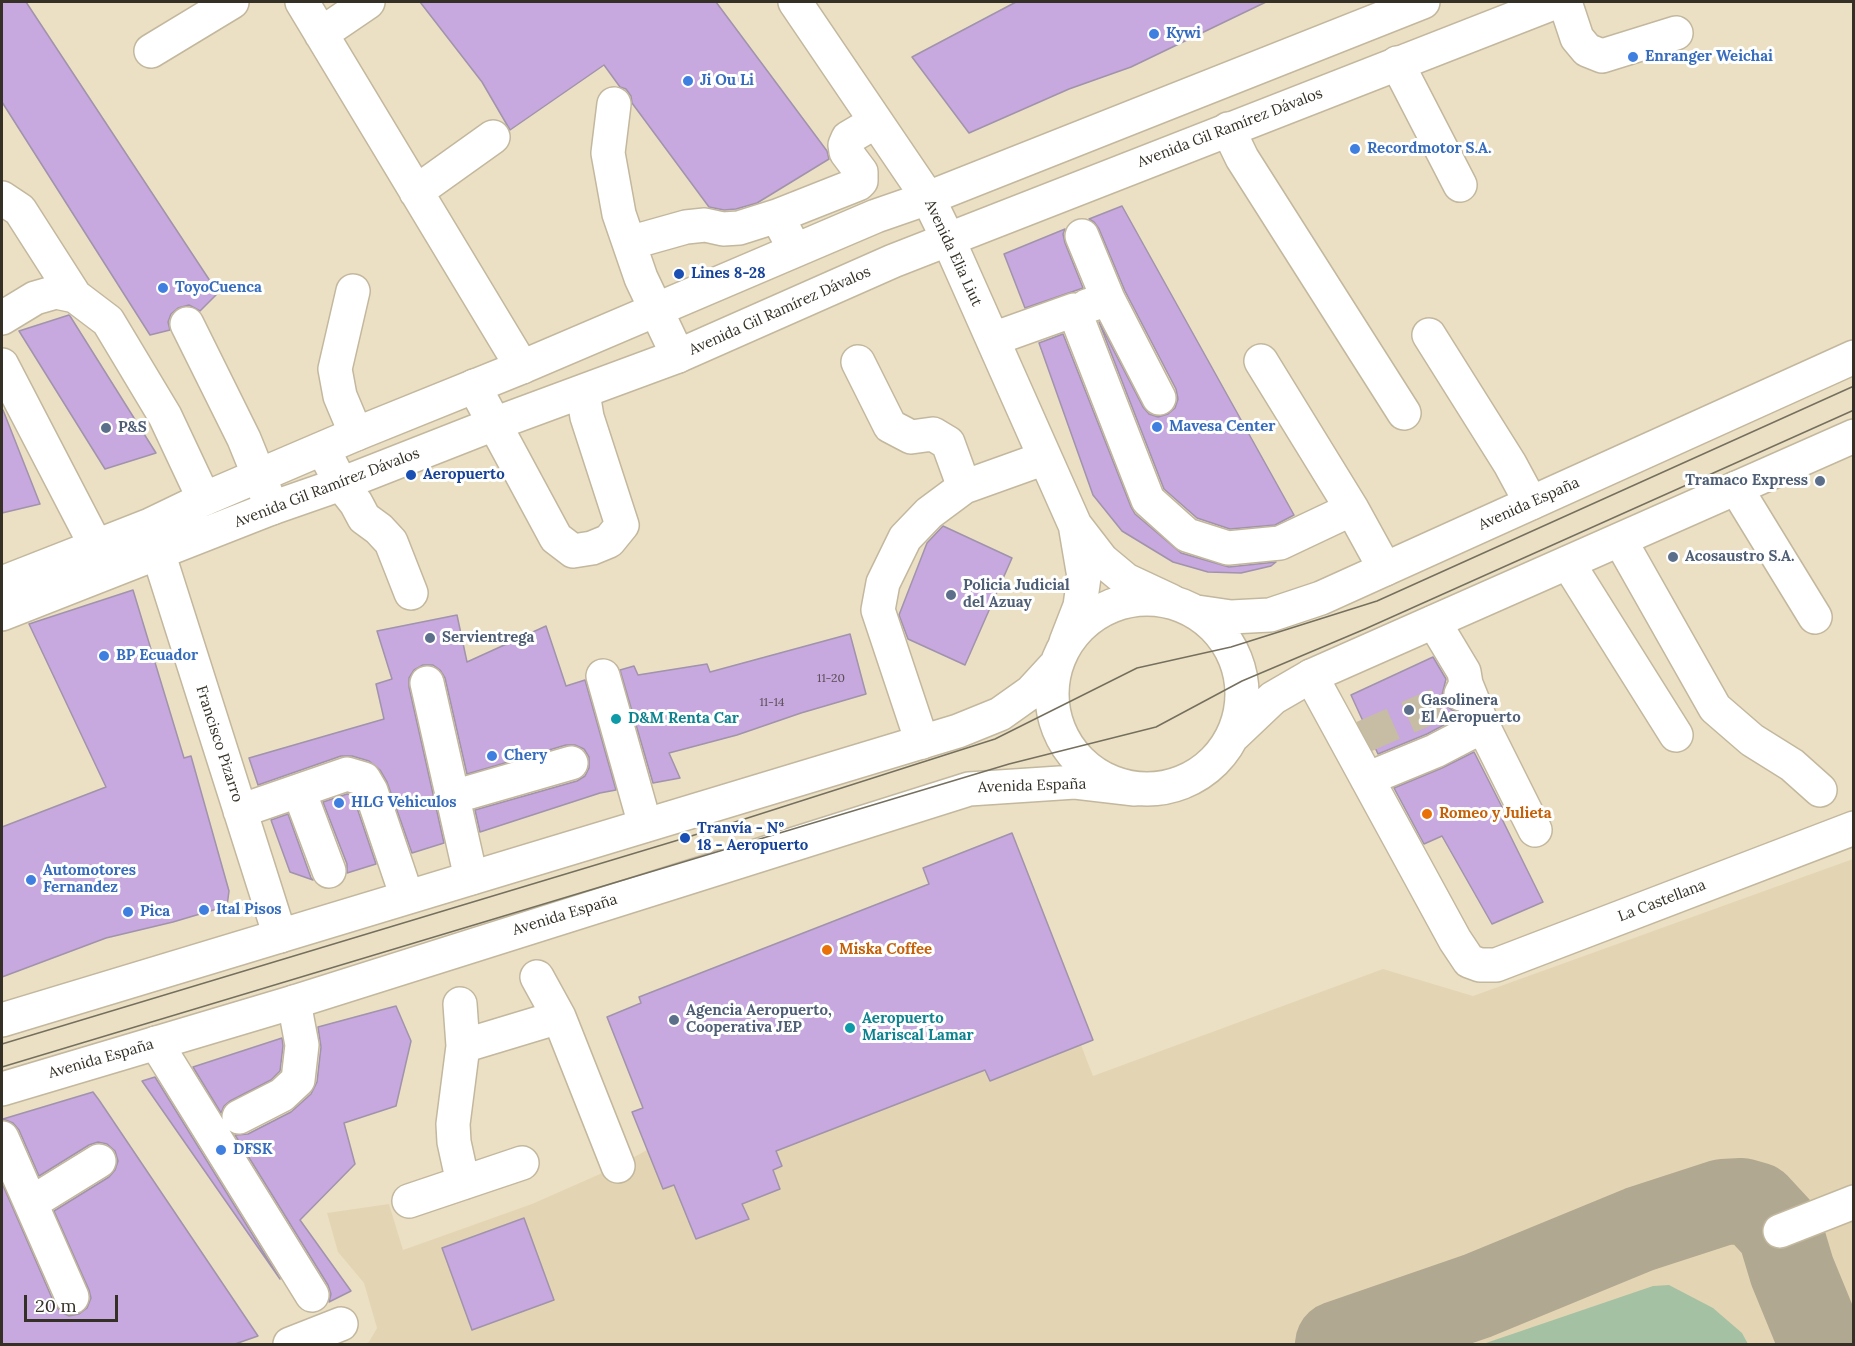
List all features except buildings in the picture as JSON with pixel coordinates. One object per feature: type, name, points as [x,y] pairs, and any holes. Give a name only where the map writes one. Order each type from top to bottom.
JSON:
[{"type":"main road","points":[[151,51],[232,2]]},
{"type":"main road","points":[[302,2],[522,367]]},
{"type":"main road","points":[[321,34],[368,2]]},
{"type":"main road","name":"Avenida Elia Liut","points":[[795,2],[928,198],[1075,525],[1102,560],[1126,580],[1184,607]]},
{"type":"main road","name":"Avenida Gil Ramírez Dávalos","points":[[2,614],[154,539],[204,499],[876,216],[928,198],[1423,2]]},
{"type":"main road","name":"Avenida Gil Ramírez Dávalos","points":[[2,583],[96,546],[154,539],[272,508],[341,484],[678,356],[893,261],[1556,2]]},
{"type":"main road","points":[[1565,2],[1577,38],[1587,50],[1602,56],[1676,33]]},
{"type":"main road","points":[[1397,63],[1460,185]]},
{"type":"main road","points":[[614,104],[608,153],[619,214],[641,278],[678,356]]},
{"type":"main road","points":[[629,243],[686,227],[705,225],[723,229],[739,228],[777,216],[858,184],[861,181],[861,172],[846,152],[845,145],[848,138],[875,122]]},
{"type":"main road","points":[[1228,129],[1242,158],[1404,412]]},
{"type":"main road","points":[[416,192],[493,137]]},
{"type":"main road","points":[[2,198],[20,210],[75,296],[108,321],[165,416],[204,499]]},
{"type":"main road","points":[[810,203],[831,236]]},
{"type":"main road","points":[[777,216],[795,250]]},
{"type":"main road","points":[[1082,237],[1108,299],[1159,398]]},
{"type":"main road","points":[[353,291],[335,369],[340,396],[356,434]]},
{"type":"main road","points":[[2,318],[35,298],[56,292],[75,296]]},
{"type":"main road","points":[[993,339],[1108,299]]},
{"type":"main road","points":[[1074,310],[1148,500],[1186,535],[1228,548],[1280,543],[1352,509]]},
{"type":"main road","points":[[188,324],[244,439],[272,508]]},
{"type":"main road","points":[[1429,335],[1510,464],[1531,503]]},
{"type":"main road","name":"Avenida España","points":[[1184,607],[1231,617],[1270,615],[1321,598],[1854,357]]},
{"type":"main road","points":[[1261,361],[1352,509],[1385,569]]},
{"type":"main road","points":[[858,362],[890,426],[911,438],[933,434],[948,443],[964,488]]},
{"type":"main road","points":[[2,365],[96,546]]},
{"type":"main road","points":[[474,386],[556,538],[573,551],[592,549],[609,541],[621,525],[587,417],[583,393]]},
{"type":"main road","points":[[1060,655],[1051,689],[1051,710],[1066,750],[1086,768],[1109,782],[1135,789],[1165,788],[1194,778],[1217,759],[1234,735],[1273,698],[1311,676],[1854,436]]},
{"type":"main road","points":[[323,449],[341,484],[356,503],[364,519],[380,529],[392,542],[411,593]]},
{"type":"main road","points":[[922,742],[878,609],[884,583],[905,538],[928,513],[964,488],[1045,458]]},
{"type":"main road","points":[[1736,488],[1815,617]]},
{"type":"main road","name":"Avenida Elia Liut","points":[[1060,655],[1080,606],[1084,577],[1075,525]]},
{"type":"main road","name":"Francisco Pizarro","points":[[154,539],[280,936]]},
{"type":"main road","points":[[1620,540],[1715,708],[1752,740],[1792,765],[1820,790]]},
{"type":"main road","points":[[1568,563],[1676,735]]},
{"type":"main road","points":[[2,1020],[958,731],[1000,714],[1031,692],[1086,620],[1112,605],[1141,598],[1184,607],[1218,630],[1231,647],[1242,681],[1242,707],[1234,735]]},
{"type":"main road","points":[[1434,622],[1464,672],[1464,689],[1535,830]]},
{"type":"main road","points":[[603,676],[645,825]]},
{"type":"main road","points":[[1311,676],[1355,741],[1366,779],[1436,751],[1483,726]]},
{"type":"main road","points":[[427,683],[471,878]]},
{"type":"main road","points":[[453,797],[571,763]]},
{"type":"main road","points":[[240,811],[347,774],[364,779],[371,791],[407,897]]},
{"type":"main road","name":"La Castellana","points":[[1366,779],[1455,940],[1469,961],[1480,965],[1496,965],[1854,828]]},
{"type":"main road","name":"Avenida España","points":[[2,1089],[294,1002],[969,789],[1074,782],[1135,789]]},
{"type":"main road","points":[[299,791],[329,871]]},
{"type":"main road","points":[[537,977],[559,1017],[618,1166]]},
{"type":"main road","points":[[239,1116],[282,1095],[298,1080],[302,1045],[294,1002]]},
{"type":"main road","points":[[460,1004],[463,1046],[453,1124],[454,1142],[463,1183]]},
{"type":"main road","points":[[463,1046],[559,1017]]},
{"type":"main road","points":[[156,1043],[312,1295]]},
{"type":"main road","points":[[2,1138],[19,1197],[72,1297]]},
{"type":"main road","points":[[19,1197],[99,1161]]},
{"type":"main road","points":[[409,1201],[522,1163]]},
{"type":"main road","points":[[1780,1231],[1854,1202]]},
{"type":"main road","points":[[290,1344],[341,1324]]},
{"type":"shaded area","name":"Aeropuerto Mariscal Lamar","points":[[1012,833],[1093,1040],[1081,1045],[1093,1076],[1383,969],[1473,996],[1853,859],[1853,1344],[364,1344],[369,1342],[377,1328],[364,1283],[338,1252],[327,1213],[389,1204],[403,1250],[532,1204],[618,1166],[647,1150],[632,1112],[643,1108],[607,1017],[641,1003],[639,997],[929,884],[923,868]]},
{"type":"green space","points":[[1669,1285],[1713,1308],[1742,1333],[1748,1344],[1483,1344],[1653,1286]]},
{"type":"taxiway","points":[[1338,1344],[1477,1296],[1640,1229],[1723,1202],[1742,1201],[1756,1205],[1780,1231],[1792,1271],[1822,1344]]},
{"type":"tunnel","points":[[1363,737],[1461,694]]},
{"type":"tram line","points":[[2,1044],[685,838],[995,739],[1137,668],[1231,647],[1377,601],[1854,386]]},
{"type":"tram line","points":[[2,1067],[1009,764],[1156,727],[1242,681],[1365,629],[1854,410]]},
{"type":"place","name":"Kywi","points":[[1154,34]]},
{"type":"place","name":"Enranger Weichai","points":[[1633,57]]},
{"type":"place","name":"Ji Ou Li","points":[[688,81]]},
{"type":"place","name":"Recordmotor S.A.","points":[[1355,149]]},
{"type":"place","name":"Lines 8-28","points":[[679,274]]},
{"type":"place","name":"ToyoCuenca","points":[[163,288]]},
{"type":"place","name":"Mavesa Center","points":[[1157,427]]},
{"type":"place","name":"P&S","points":[[106,428]]},
{"type":"place","name":"Aeropuerto","points":[[411,475]]},
{"type":"place","name":"Tramaco Express","points":[[1820,481]]},
{"type":"place","name":"Acosaustro S.A.","points":[[1673,557]]},
{"type":"place","name":"Policia Judicial del Azuay","points":[[951,595]]},
{"type":"place","name":"Servientrega","points":[[430,638]]},
{"type":"place","name":"BP Ecuador","points":[[104,656]]},
{"type":"place","name":"Gasolinera El Aeropuerto","points":[[1409,710]]},
{"type":"place","name":"D&M Renta Car","points":[[616,719]]},
{"type":"place","name":"Chery","points":[[492,756]]},
{"type":"place","name":"HLG Vehiculos","points":[[339,803]]},
{"type":"place","name":"Romeo y Julieta","points":[[1427,814]]},
{"type":"place","name":"Tranvía - Nº 18 - Aeropuerto","points":[[685,838]]},
{"type":"place","name":"Automotores Fernandez","points":[[31,880]]},
{"type":"place","name":"Ital Pisos","points":[[204,910]]},
{"type":"place","name":"Pica","points":[[128,912]]},
{"type":"place","name":"Miska Coffee","points":[[827,950]]},
{"type":"place","name":"Agencia Aeropuerto, Cooperativa JEP","points":[[674,1020]]},
{"type":"place","name":"Aeropuerto Mariscal Lamar","points":[[850,1028]]},
{"type":"place","name":"DFSK","points":[[221,1150]]}]
